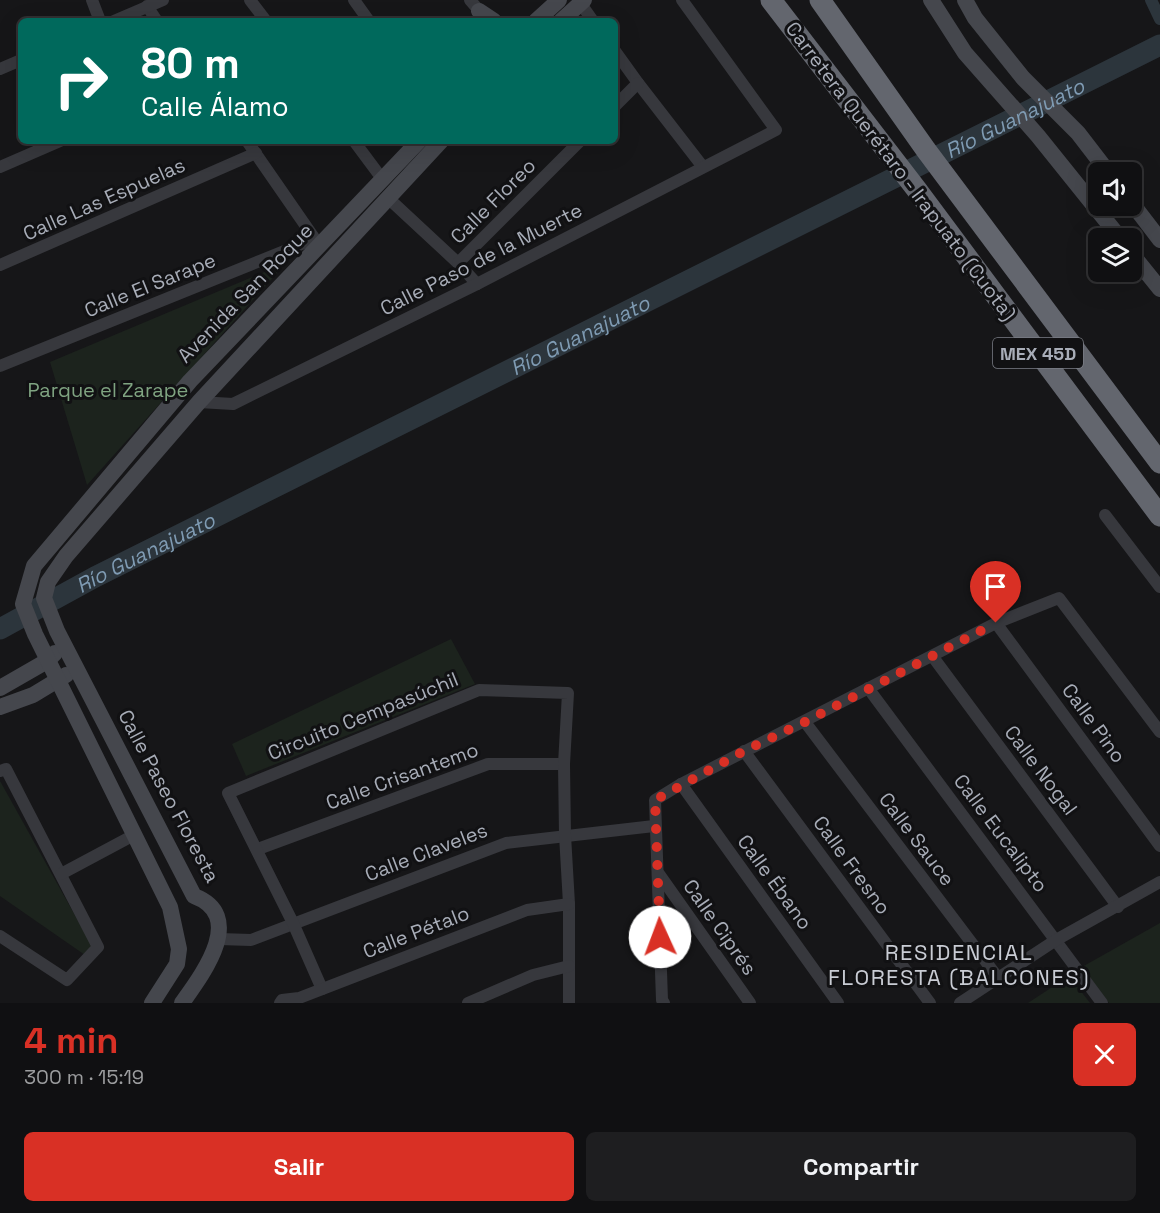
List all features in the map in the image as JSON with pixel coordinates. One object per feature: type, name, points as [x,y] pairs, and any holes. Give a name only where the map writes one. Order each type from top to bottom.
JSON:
[{"type":"highway","name":"Carretera Querétaro - Irapuato (Cuota)","points":[[771,0],[917,190],[1160,516]]},
{"type":"highway","name":"Carretera Querétaro - Irapuato (Cuota)","points":[[820,0],[926,150],[1160,463]]},
{"type":"street","points":[[92,0],[99,18]]},
{"type":"street","points":[[121,18],[162,0]]},
{"type":"street","points":[[250,0],[264,18]]},
{"type":"street","points":[[354,0],[367,18]]},
{"type":"street","points":[[538,18],[559,0]]},
{"type":"street","name":"Calle Paso de la Muerte","points":[[199,402],[233,404],[477,284],[776,130],[682,0]]},
{"type":"street","points":[[931,0],[965,53],[1038,136],[1112,228]]},
{"type":"street","points":[[965,0],[975,18],[1023,78],[1078,133],[1100,162]]},
{"type":"street","points":[[564,18],[582,2],[591,18]]},
{"type":"street","points":[[147,6],[156,18]]},
{"type":"street","points":[[618,55],[703,167]]},
{"type":"street","points":[[0,69],[18,61]]},
{"type":"street","points":[[618,103],[638,83]]},
{"type":"street","points":[[0,167],[53,144]]},
{"type":"street","points":[[249,144],[317,243]]},
{"type":"street","points":[[356,144],[383,180]]},
{"type":"street","name":"Avenida San Roque","points":[[57,680],[23,604],[34,566],[190,381],[317,243],[383,180],[416,144]]},
{"type":"street","name":"Avenida San Roque","points":[[77,668],[60,637],[44,598],[48,582],[66,556],[199,402],[438,144]]},
{"type":"street","name":"Calle Floreo","points":[[458,263],[577,144]]},
{"type":"street","name":"Calle Las Espuelas","points":[[0,265],[256,153]]},
{"type":"street","points":[[388,198],[458,263],[477,284]]},
{"type":"street","points":[[1142,216],[1160,240]]},
{"type":"street","name":"Calle El Sarape","points":[[0,366],[317,243]]},
{"type":"street","points":[[1142,267],[1160,290]]},
{"type":"street","points":[[1105,515],[1160,587]]},
{"type":"street","points":[[664,1003],[662,1000],[658,873],[654,826],[655,800],[681,784],[996,623],[1059,598],[1160,732]]},
{"type":"street","name":"Calle Pino","points":[[996,623],[1160,846]]},
{"type":"street","points":[[20,678],[31,659],[36,637]]},
{"type":"street","points":[[0,688],[47,661],[60,637]]},
{"type":"street","name":"Calle Nogal","points":[[933,657],[1118,907]]},
{"type":"street","points":[[0,707],[33,695],[77,668]]},
{"type":"street","name":"Calle Paseo Floresta","points":[[77,668],[194,896],[207,901],[217,917],[219,939]]},
{"type":"street","points":[[57,680],[170,907],[179,949],[177,964],[152,1003]]},
{"type":"street","name":"Calle Eucalipto","points":[[868,688],[1102,1003]]},
{"type":"street","name":"Circuito Cempasúchil","points":[[322,989],[258,849],[228,793],[479,690],[568,693],[564,764],[569,904],[569,1003]]},
{"type":"street","name":"Calle Sauce","points":[[805,722],[999,979]]},
{"type":"street","name":"Calle Fresno","points":[[744,751],[930,1003]]},
{"type":"street","name":"Calle Crisantemo","points":[[258,849],[488,764],[564,764]]},
{"type":"street","points":[[0,771],[6,769],[98,947],[67,980],[0,936]]},
{"type":"street","name":"Calle Ébano","points":[[681,784],[838,1003]]},
{"type":"street","name":"Calle Claveles","points":[[219,939],[250,940],[506,843],[654,826]]},
{"type":"street","points":[[61,874],[134,835]]},
{"type":"street","name":"Calle Ciprés","points":[[658,873],[750,1003]]},
{"type":"street","points":[[960,1003],[1056,940],[1160,882]]},
{"type":"street","points":[[170,907],[194,896]]},
{"type":"street","name":"Calle Pétalo","points":[[280,1003],[282,1000],[299,998],[527,910],[569,904]]},
{"type":"street","points":[[182,1003],[209,966],[219,939]]},
{"type":"street","points":[[177,964],[202,976]]},
{"type":"street","points":[[468,1003],[533,975],[569,966]]},
{"type":"green space","name":"Parque el Zarape","points":[[286,263],[87,485],[50,362]]},
{"type":"green space","points":[[451,639],[475,684],[246,776],[232,744]]},
{"type":"green space","points":[[0,781],[92,946],[85,955],[0,896]]},
{"type":"green space","points":[[1160,923],[1160,1003],[1109,1003],[1082,967]]},
{"type":"green space","points":[[1069,976],[1090,1003],[1028,1003]]},
{"type":"waterway","points":[[1151,0],[1160,19]]},
{"type":"waterway","name":"Río Guanajuato","points":[[0,629],[95,577],[1160,45]]},
{"type":"district","name":"RESIDENCIAL FLORESTA (BALCONES)","points":[[959,964]]},
{"type":"route","points":[[660,937],[654,826],[655,800],[744,751],[996,623]]}]
